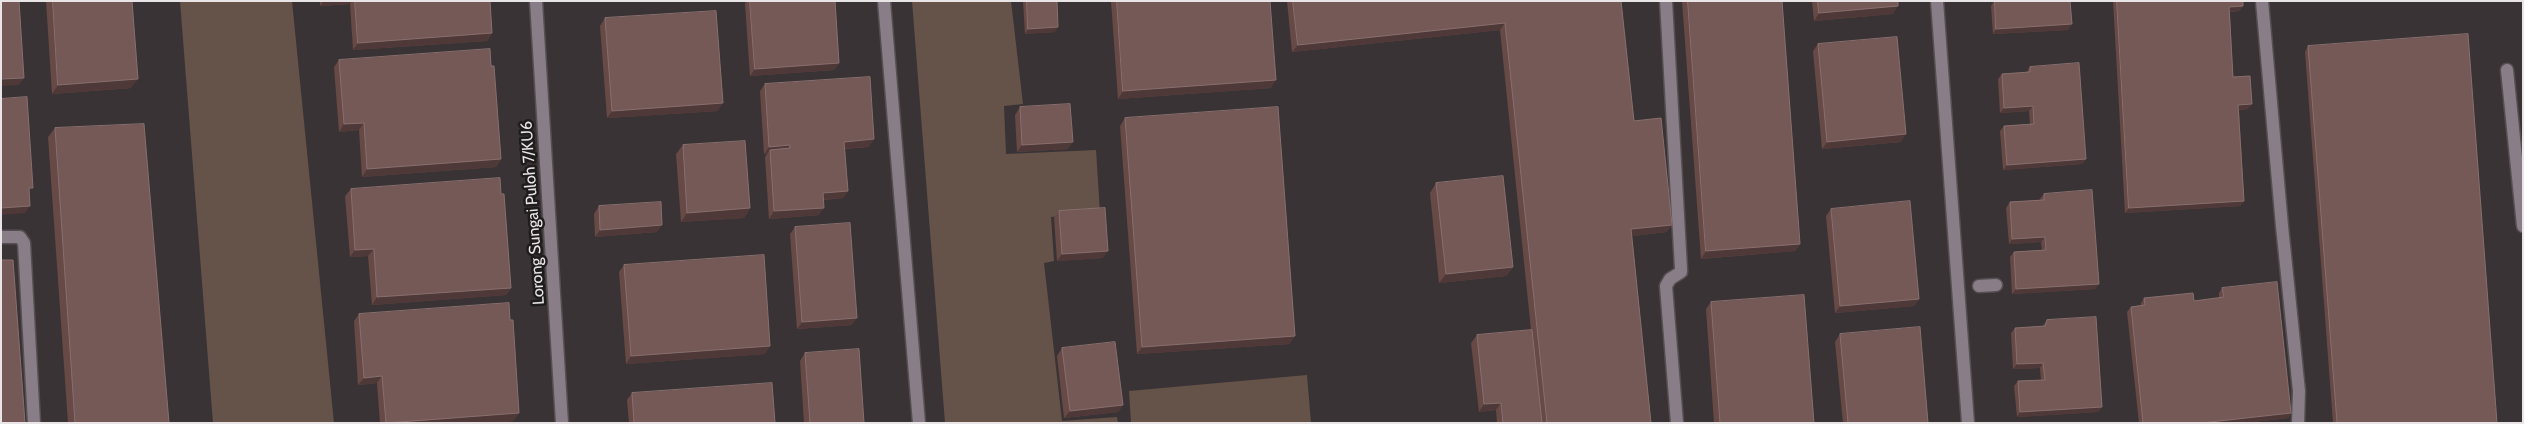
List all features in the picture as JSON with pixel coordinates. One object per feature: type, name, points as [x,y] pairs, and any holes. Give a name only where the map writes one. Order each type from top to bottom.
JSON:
[{"type":"street","name":"Lorong Sungai Puloh 7/KU6","points":[[536,1],[562,423]]},
{"type":"street","points":[[884,1],[919,423]]},
{"type":"street","points":[[1666,1],[1681,269],[1681,272],[1670,278],[1666,286],[1677,423]]},
{"type":"street","points":[[1937,1],[1968,423]]},
{"type":"street","points":[[2262,1],[2282,232],[2299,391],[2298,423]]},
{"type":"street","points":[[2507,70],[2523,226]]},
{"type":"street","points":[[1,237],[20,237],[24,244],[34,423]]},
{"type":"street","points":[[1979,286],[1996,285]]},
{"type":"shaded area","points":[[180,1],[292,1],[334,423],[213,423]]},
{"type":"shaded area","points":[[912,1],[1011,1],[1023,104],[1004,106],[1006,154],[1096,150],[1100,213],[1051,217],[1054,261],[1044,263],[1062,421],[1117,417],[1118,423],[945,423]]},
{"type":"shaded area","points":[[1307,375],[1311,423],[1131,423],[1129,391]]},
{"type":"building","points":[[1,1],[19,1],[24,78],[1,79]]},
{"type":"building","points":[[53,1],[132,1],[138,79],[58,85]]},
{"type":"building","points":[[355,1],[490,1],[492,33],[358,43]]},
{"type":"building","points":[[750,1],[835,1],[839,63],[755,69]]},
{"type":"building","points":[[1027,1],[1057,1],[1058,27],[1028,29]]},
{"type":"building","points":[[1117,1],[1270,1],[1276,80],[1123,91]]},
{"type":"building","points":[[1293,1],[1621,1],[1634,121],[1661,118],[1672,225],[1631,229],[1651,423],[1547,423],[1505,23],[1298,45]]},
{"type":"building","points":[[1688,1],[1782,1],[1800,244],[1706,251]]},
{"type":"building","points":[[1818,1],[1898,1],[1898,6],[1819,13]]},
{"type":"building","points":[[1995,1],[2070,1],[2072,24],[1996,29]]},
{"type":"building","points":[[2117,1],[2243,1],[2243,6],[2229,7],[2233,77],[2250,76],[2252,104],[2238,105],[2244,201],[2129,208]]},
{"type":"building","points":[[716,11],[723,103],[612,111],[605,18]]},
{"type":"building","points":[[2468,34],[2497,423],[2337,423],[2308,46]]},
{"type":"building","points":[[1897,37],[1906,134],[1827,142],[1818,44]]},
{"type":"building","points":[[490,49],[491,66],[494,66],[501,159],[367,169],[364,123],[344,124],[339,60]]},
{"type":"building","points":[[2079,63],[2086,159],[2007,165],[2004,126],[2034,124],[2033,106],[2004,108],[2002,74],[2030,72],[2030,67]]},
{"type":"building","points":[[870,77],[874,139],[844,142],[848,191],[823,193],[824,208],[774,211],[770,150],[790,148],[790,145],[769,147],[765,84]]},
{"type":"building","points":[[27,97],[33,188],[29,188],[30,206],[1,208],[1,99]]},
{"type":"building","points":[[1070,104],[1073,142],[1022,145],[1020,107]]},
{"type":"building","points":[[1278,107],[1295,336],[1142,347],[1125,118]]},
{"type":"building","points":[[144,124],[169,423],[75,423],[55,128]]},
{"type":"building","points":[[745,141],[750,208],[687,213],[683,145]]},
{"type":"building","points":[[1503,176],[1513,267],[1446,274],[1436,183]]},
{"type":"building","points":[[500,178],[501,194],[504,194],[511,288],[377,297],[374,249],[355,250],[351,189]]},
{"type":"building","points":[[2092,190],[2099,284],[2016,289],[2014,252],[2046,250],[2045,237],[2012,239],[2010,202],[2044,200],[2044,194]]},
{"type":"building","points":[[1910,201],[1919,299],[1840,306],[1831,209]]},
{"type":"building","points":[[661,202],[662,225],[600,230],[599,206]]},
{"type":"building","points":[[1105,208],[1108,251],[1062,254],[1059,211]]},
{"type":"building","points":[[850,223],[857,318],[802,322],[795,227]]},
{"type":"building","points":[[764,255],[770,346],[631,356],[624,265]]},
{"type":"building","points":[[1,260],[13,260],[25,423],[1,423]]},
{"type":"building","points":[[2277,282],[2291,413],[2201,423],[2143,423],[2131,307],[2145,305],[2144,298],[2193,293],[2194,301],[2224,297],[2222,288]]},
{"type":"building","points":[[1804,295],[1814,423],[1720,423],[1711,302]]},
{"type":"building","points":[[509,303],[510,320],[513,320],[519,413],[386,423],[382,376],[364,378],[359,314]]},
{"type":"building","points":[[2096,317],[2102,407],[2020,412],[2018,381],[2045,380],[2043,363],[2017,364],[2015,328],[2045,326],[2047,320]]},
{"type":"building","points":[[1920,327],[1928,423],[1848,423],[1840,334]]},
{"type":"building","points":[[1532,330],[1542,423],[1503,423],[1501,403],[1484,404],[1477,335]]},
{"type":"building","points":[[1115,342],[1123,405],[1070,411],[1062,348]]},
{"type":"building","points":[[859,349],[864,423],[810,423],[805,353]]},
{"type":"building","points":[[772,383],[775,423],[634,423],[632,393]]}]
